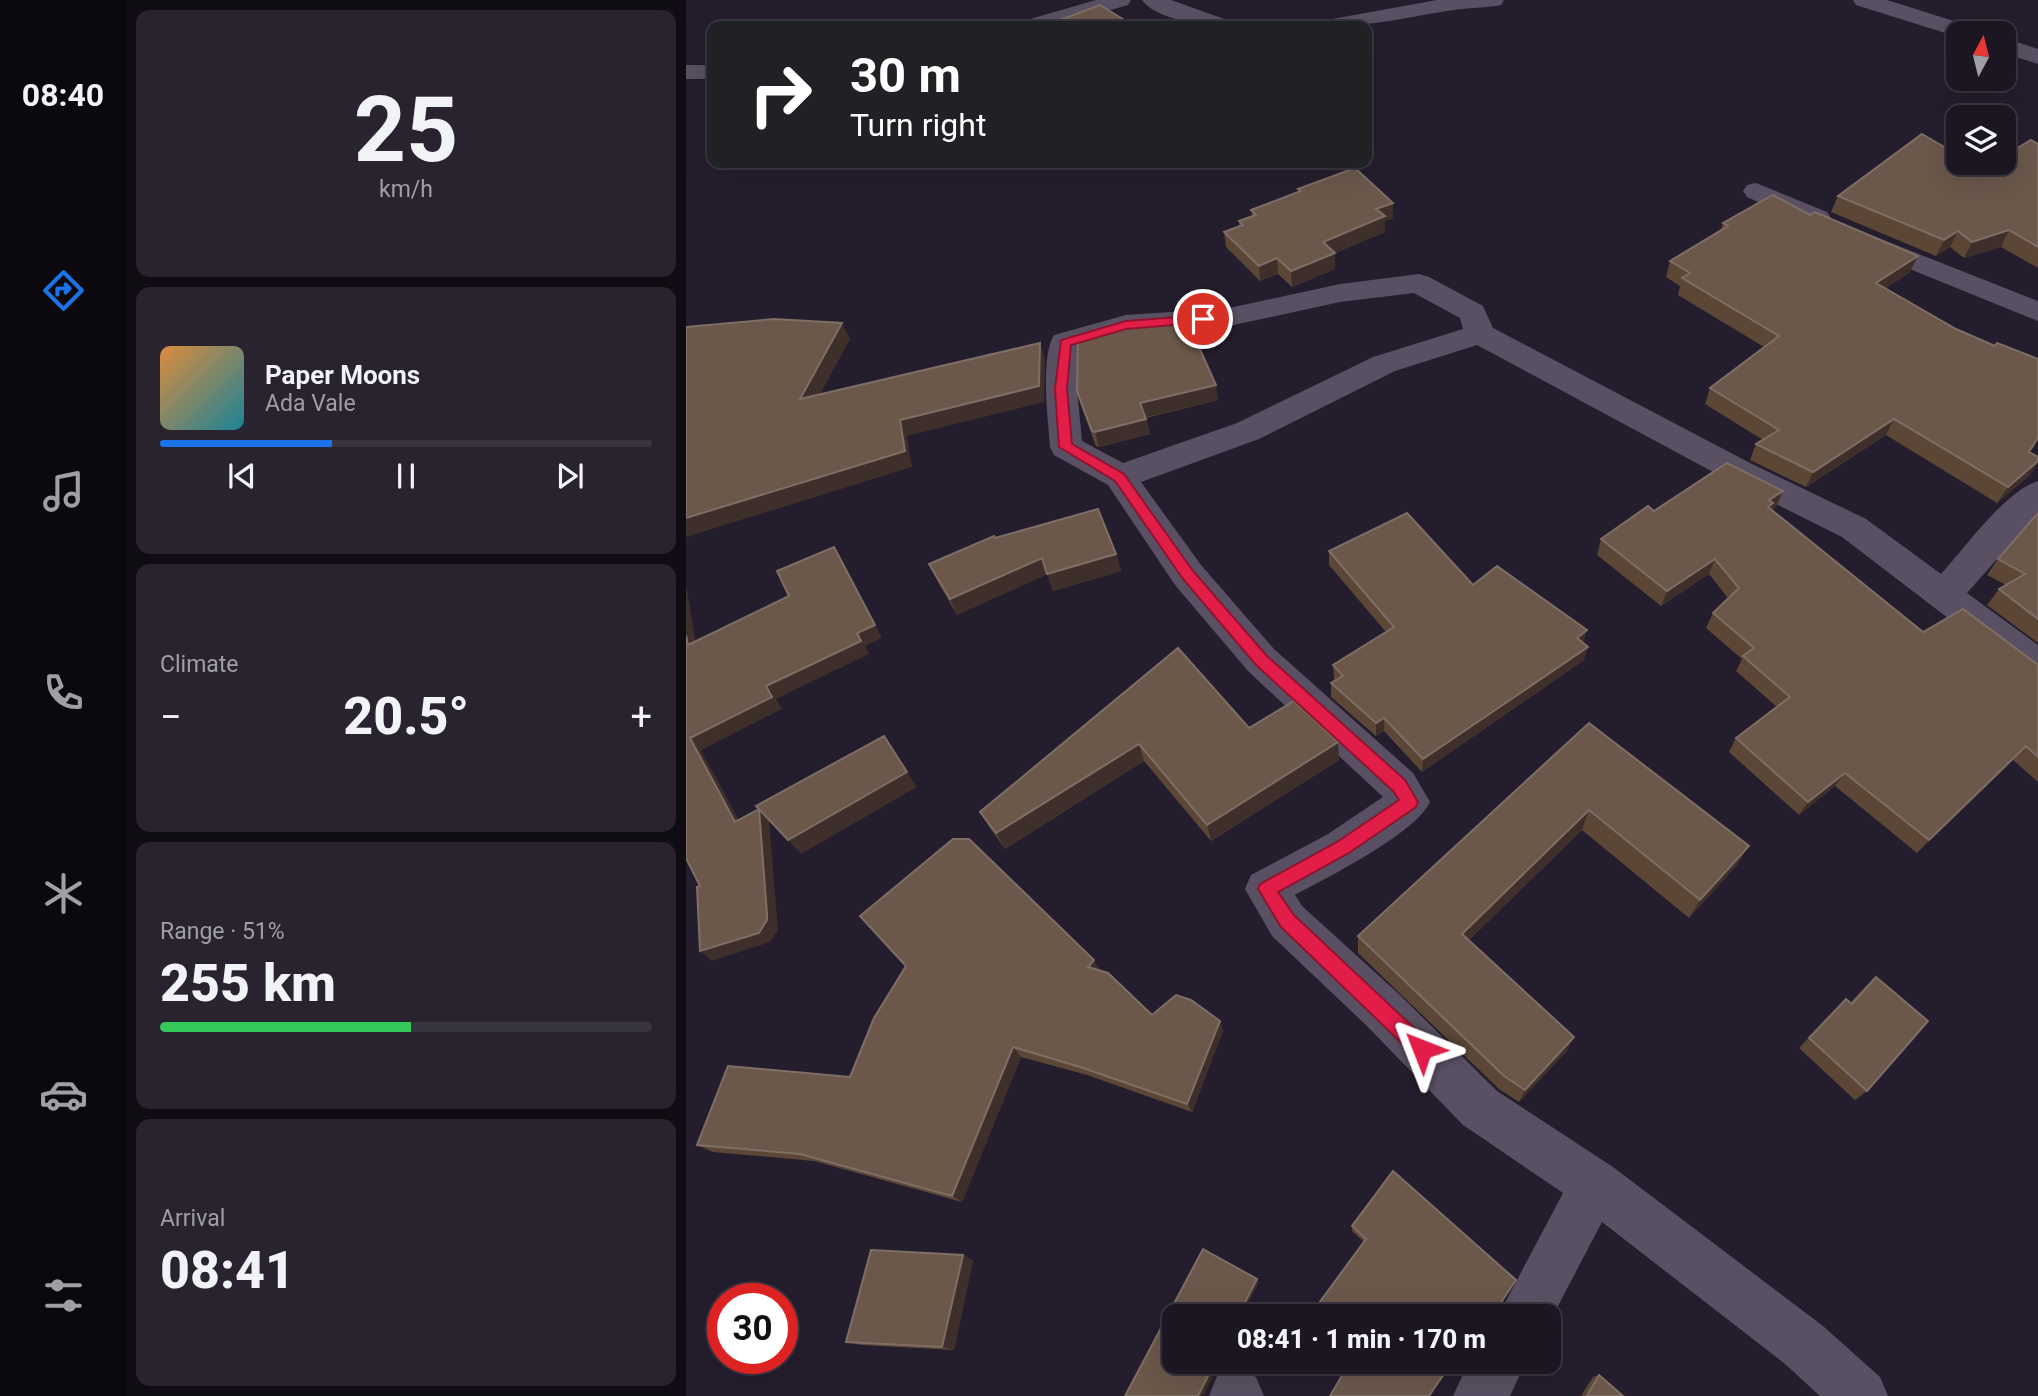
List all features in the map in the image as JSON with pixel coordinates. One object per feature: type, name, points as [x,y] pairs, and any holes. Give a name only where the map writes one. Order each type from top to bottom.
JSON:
[{"type":"street","points":[[1048,21],[1120,0]]},
{"type":"street","points":[[1153,0],[1206,21]]},
{"type":"street","points":[[1359,21],[1462,2],[1493,0]]},
{"type":"street","points":[[1864,0],[1946,26]]},
{"type":"street","points":[[2016,49],[2038,57]]},
{"type":"street","points":[[686,72],[707,72]]},
{"type":"street","points":[[1756,191],[1887,250],[2038,312]]},
{"type":"street","points":[[1861,1396],[1804,1345],[1595,1185],[1480,1108],[1383,1010],[1287,921],[1266,889],[1343,847],[1410,802],[1399,786],[1261,660],[1188,575],[1119,477],[1066,447],[1061,389],[1065,342],[1126,325],[1229,317],[1340,293],[1419,283],[1473,313],[1480,334],[1740,472],[1854,528],[2038,666]]},
{"type":"street","points":[[1119,477],[1248,431],[1384,364],[1480,334]]},
{"type":"street","points":[[1944,596],[2011,519],[2038,493]]},
{"type":"street","points":[[1531,1304],[1595,1185]]},
{"type":"street","points":[[1480,1396],[1492,1374]]},
{"type":"building","points":[[1100,5],[1126,21],[1057,21]]},
{"type":"building","points":[[1922,134],[1946,148],[1946,175],[2016,175],[2016,149],[2031,140],[2038,144],[2038,247],[2009,230],[1972,242],[1958,231],[1944,240],[1838,196]]},
{"type":"building","points":[[1355,168],[1393,203],[1376,209],[1385,216],[1323,242],[1335,253],[1291,271],[1277,258],[1259,266],[1224,232],[1243,225],[1239,221],[1256,215],[1251,210]]},
{"type":"building","points":[[1773,195],[1810,215],[1815,212],[1918,256],[1876,283],[1956,329],[1995,346],[1997,343],[2038,359],[2038,438],[2029,452],[2038,457],[2038,461],[2008,487],[1894,419],[1813,472],[1756,444],[1779,430],[1710,388],[1779,336],[1682,278],[1690,273],[1670,261],[1728,226],[1723,223]]},
{"type":"building","points":[[1186,318],[1216,385],[1140,403],[1146,419],[1092,431],[1077,391],[1078,337]]},
{"type":"building","points":[[774,319],[842,323],[800,399],[1040,343],[1039,386],[900,420],[905,451],[686,518],[686,327]]},
{"type":"building","points":[[1727,463],[1783,491],[1769,500],[1773,503],[1768,507],[1923,632],[1963,609],[2038,665],[2038,757],[2026,746],[1929,840],[1845,773],[1808,802],[1736,738],[1790,697],[1743,656],[1754,648],[1713,613],[1739,588],[1715,559],[1667,591],[1601,539],[1648,506],[1654,511]]},
{"type":"building","points":[[1098,509],[1116,554],[1047,574],[1042,558],[950,599],[929,564],[994,536],[995,538]]},
{"type":"building","points":[[1407,513],[1473,585],[1497,566],[1587,630],[1577,638],[1588,647],[1423,759],[1384,718],[1376,723],[1331,683],[1343,676],[1333,665],[1394,627],[1329,551]]},
{"type":"building","points":[[2038,513],[2038,619],[1999,589],[2025,574],[1998,559]]},
{"type":"building","points":[[834,547],[875,625],[857,633],[861,641],[766,686],[772,697],[690,738],[735,822],[759,809],[767,914],[767,920],[759,933],[700,951],[697,887],[700,886],[686,858],[686,635],[688,645],[789,596],[777,571]]},
{"type":"building","points":[[1178,648],[1249,728],[1294,701],[1338,742],[1207,825],[1139,744],[996,833],[980,812]]},
{"type":"building","points":[[1589,723],[1749,846],[1700,900],[1589,810],[1462,934],[1574,1037],[1525,1090],[1504,1076],[1358,936]]},
{"type":"building","points":[[884,736],[907,772],[788,840],[756,806]]},
{"type":"building","points":[[953,839],[969,839],[1094,960],[1088,967],[1108,973],[1152,1015],[1176,995],[1191,1000],[1220,1021],[1187,1104],[1013,1047],[952,1196],[800,1154],[697,1145],[728,1066],[850,1077],[874,1018],[906,966],[860,916]]},
{"type":"building","points":[[1876,977],[1928,1021],[1867,1091],[1809,1038],[1846,999],[1852,1004]]},
{"type":"building","points":[[1393,1171],[1516,1280],[1500,1304],[1318,1304],[1366,1239],[1352,1226]]},
{"type":"building","points":[[1203,1249],[1257,1279],[1244,1304],[1174,1304]]},
{"type":"building","points":[[871,1250],[963,1255],[942,1347],[846,1342]]},
{"type":"building","points":[[1162,1326],[1162,1374],[1209,1374],[1198,1396],[1125,1396]]},
{"type":"building","points":[[1343,1374],[1444,1374],[1429,1396],[1330,1396]]},
{"type":"building","points":[[1599,1375],[1623,1396],[1587,1396]]},
{"type":"route","points":[[1203,319],[1126,325],[1065,342],[1061,389],[1066,447],[1119,477],[1188,575],[1261,660],[1399,786],[1410,802],[1343,847],[1266,889],[1287,921],[1422,1049]]}]
